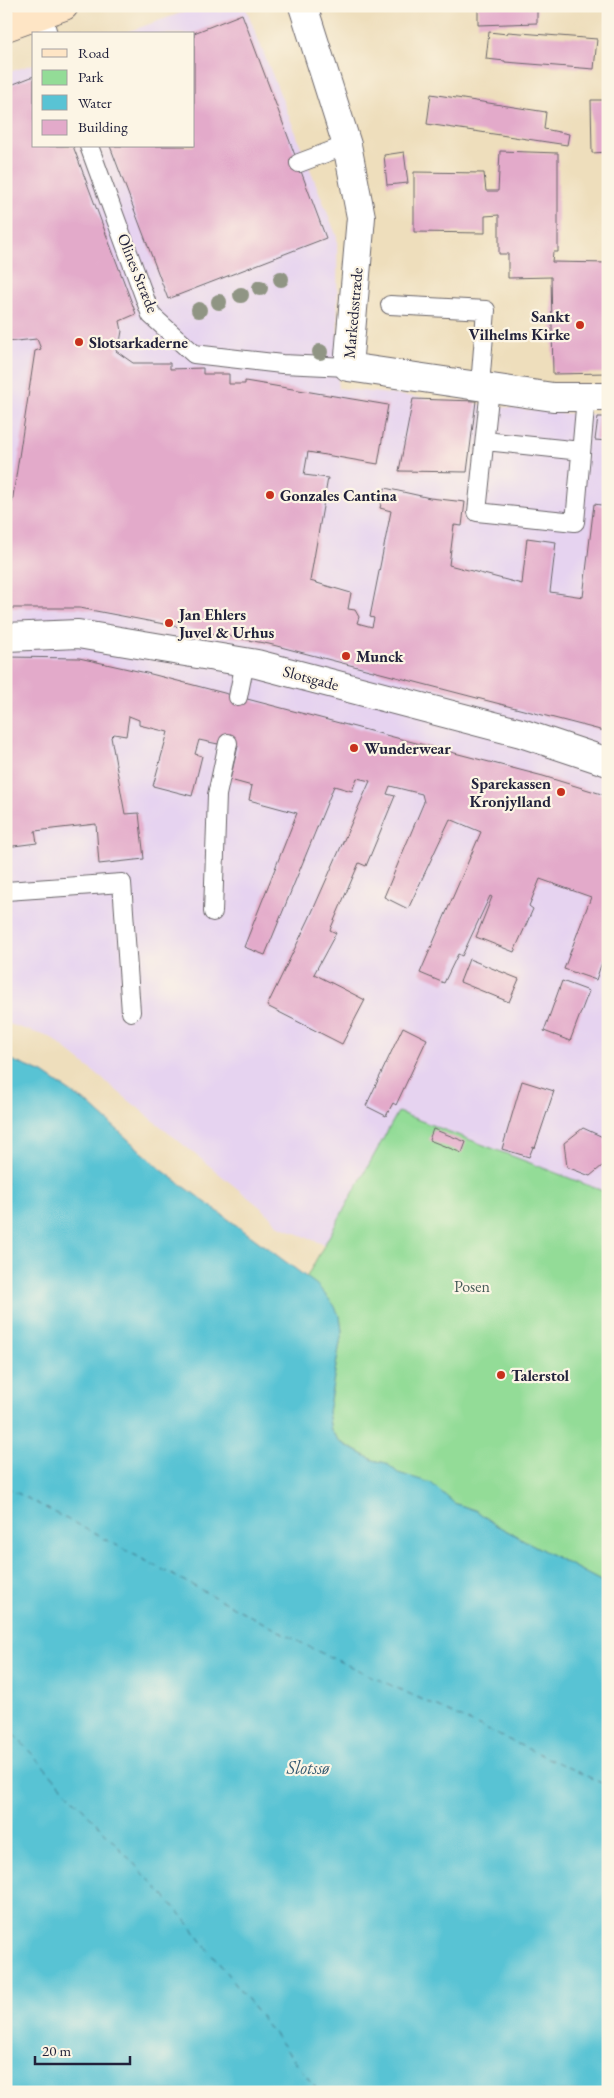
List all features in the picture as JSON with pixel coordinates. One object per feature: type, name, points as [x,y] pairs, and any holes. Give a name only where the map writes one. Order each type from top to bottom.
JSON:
[{"type":"street","name":"Markedsstræde","points":[[303,6],[347,145],[361,217],[348,367],[553,397],[597,397]]},
{"type":"street","points":[[6,27],[51,18]]},
{"type":"street","name":"Slotsgade","points":[[6,638],[78,634],[245,662],[521,734],[608,762]]},
{"type":"lane","points":[[298,163],[347,145]]},
{"type":"lane","name":"Olines Stræde","points":[[90,148],[151,314],[194,354],[282,364],[348,367]]},
{"type":"lane","points":[[390,305],[486,310],[484,441],[477,512],[575,522],[581,451],[597,397]]},
{"type":"lane","points":[[484,441],[581,451]]},
{"type":"lane","points":[[238,697],[245,662]]},
{"type":"lane","points":[[213,912],[217,795],[228,743]]},
{"type":"lane","points":[[6,891],[122,882],[131,1012]]},
{"type":"shaded area","points":[[201,6],[245,6],[337,237],[338,388],[557,413],[608,415],[608,1193],[398,1112],[325,1245],[280,1226],[265,1211],[52,1038],[6,1023],[6,73],[32,65],[32,148],[195,148],[195,32],[127,32]]},
{"type":"green space","name":"Posen","points":[[398,1112],[608,1193],[608,1585],[494,1524],[477,1511],[454,1503],[431,1484],[398,1473],[386,1463],[373,1460],[341,1442],[331,1431],[328,1412],[342,1331],[340,1317],[306,1278]]},
{"type":"water","name":"Slotssø","points":[[6,1058],[43,1073],[90,1105],[162,1170],[317,1285],[334,1305],[340,1317],[342,1331],[328,1412],[331,1431],[340,1442],[373,1460],[386,1463],[398,1473],[431,1483],[454,1503],[477,1511],[494,1524],[608,1585],[608,2092],[6,2092]]},
{"type":"building","points":[[478,6],[537,6],[537,23],[478,25]]},
{"type":"building","points":[[242,14],[326,238],[168,299],[111,148],[195,148],[195,33]]},
{"type":"building","points":[[489,32],[597,39],[594,69],[486,59]]},
{"type":"building","points":[[32,77],[32,148],[74,148],[136,314],[120,321],[122,331],[116,351],[133,363],[170,363],[170,369],[203,368],[203,374],[229,374],[229,384],[245,384],[245,381],[388,405],[378,464],[308,452],[304,475],[328,478],[310,581],[351,593],[348,609],[355,610],[359,617],[357,623],[372,627],[374,618],[370,617],[391,511],[380,508],[385,488],[430,498],[465,502],[462,526],[454,525],[449,565],[522,584],[527,538],[556,542],[550,592],[583,597],[594,504],[608,506],[608,732],[269,644],[80,608],[6,608],[6,503],[12,503],[35,351],[41,349],[37,339],[6,342],[6,87]]},
{"type":"building","points":[[431,94],[546,112],[544,129],[569,134],[567,145],[427,124]]},
{"type":"building","points":[[591,100],[608,100],[608,152],[592,153]]},
{"type":"building","points":[[500,151],[558,153],[558,252],[553,252],[552,262],[608,263],[608,373],[553,374],[551,277],[508,278],[508,254],[499,254],[499,215],[485,216],[485,233],[414,232],[414,172],[484,173],[486,191],[498,191]]},
{"type":"building","points":[[404,152],[408,183],[387,185],[384,155]]},
{"type":"building","points":[[413,399],[476,401],[467,472],[399,471]]},
{"type":"building","points":[[598,417],[608,417],[608,441],[595,440]]},
{"type":"building","points":[[6,657],[79,658],[151,674],[543,776],[608,796],[608,961],[603,959],[596,980],[564,969],[591,897],[540,879],[529,906],[533,909],[514,952],[476,937],[492,897],[490,896],[462,956],[458,954],[444,983],[420,973],[481,832],[450,819],[408,909],[384,897],[424,802],[422,794],[390,786],[387,794],[395,796],[366,866],[359,863],[330,930],[336,933],[314,974],[365,1000],[342,1044],[267,1006],[309,919],[370,781],[357,778],[352,791],[334,786],[265,955],[244,947],[297,813],[249,800],[252,786],[230,780],[238,746],[219,741],[218,744],[199,740],[195,754],[202,756],[192,796],[153,786],[168,732],[139,725],[139,720],[129,716],[126,736],[114,734],[111,737],[125,814],[139,813],[144,859],[99,864],[96,824],[35,831],[37,843],[6,847]]},
{"type":"building","points":[[469,959],[519,979],[509,1002],[460,982]]},
{"type":"building","points":[[562,981],[589,991],[570,1041],[544,1031]]},
{"type":"building","points":[[403,1027],[427,1039],[396,1105],[393,1103],[386,1116],[366,1106]]},
{"type":"building","points":[[522,1081],[554,1091],[535,1148],[533,1147],[529,1157],[502,1149]]},
{"type":"building","points":[[583,1128],[605,1138],[608,1161],[590,1176],[567,1167],[564,1143]]},
{"type":"building","points":[[433,1129],[466,1142],[462,1153],[429,1140]]},
{"type":"ferry route","points":[[6,1487],[315,1650],[608,1786]]},
{"type":"ferry route","points":[[6,1726],[180,1913],[319,2092]]},
{"type":"place","name":"Sankt Vilhelms Kirke","points":[[580,325]]},
{"type":"place","name":"Slotsarkaderne","points":[[79,342]]},
{"type":"place","name":"Gonzales Cantina","points":[[270,495]]},
{"type":"place","name":"Jan Ehlers Juvel & Urhus","points":[[169,623]]},
{"type":"place","name":"Munck","points":[[346,656]]},
{"type":"place","name":"Wunderwear","points":[[354,748]]},
{"type":"place","name":"Sparekassen Kronjylland","points":[[561,792]]},
{"type":"place","name":"Talerstol","points":[[501,1375]]}]
